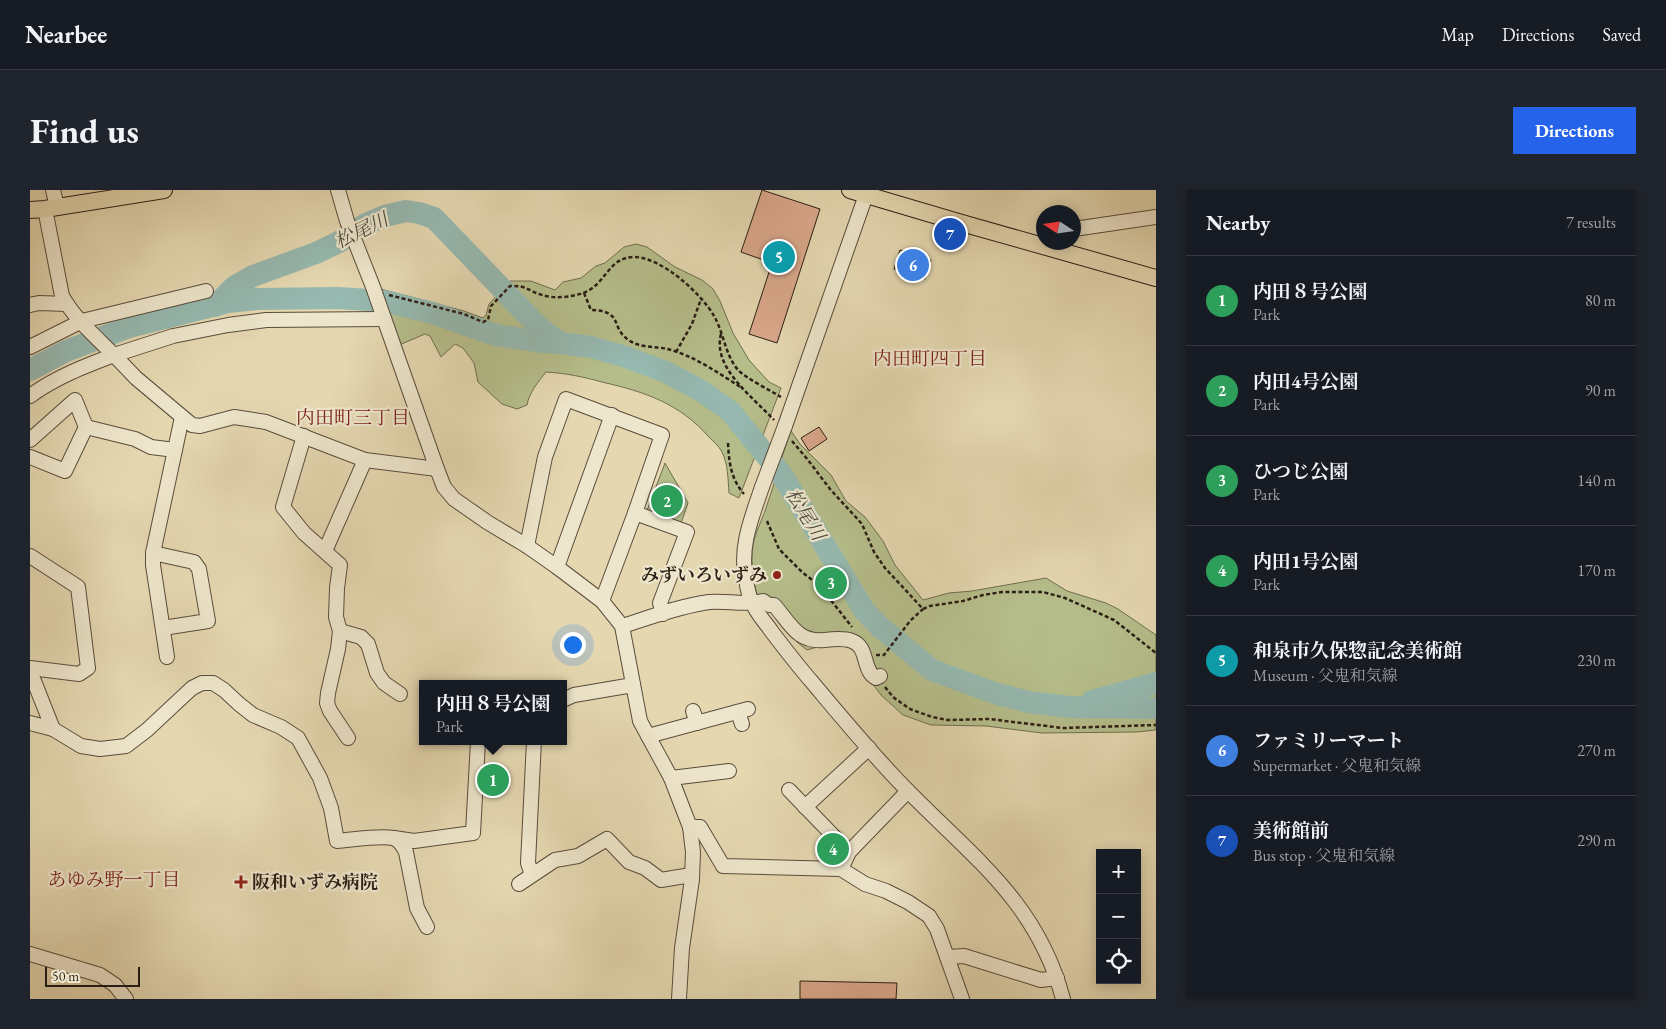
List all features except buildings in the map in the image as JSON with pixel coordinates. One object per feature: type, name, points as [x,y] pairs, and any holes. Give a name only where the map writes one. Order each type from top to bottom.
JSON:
[{"type":"main road","points":[[44,209],[164,190]]},
{"type":"main road","points":[[850,190],[1036,241]]},
{"type":"main road","points":[[1066,250],[1156,278]]},
{"type":"street","points":[[53,190],[44,209],[62,296],[84,324],[136,378],[192,425],[200,426],[234,417],[266,422],[365,460],[436,469]]},
{"type":"street","points":[[338,190],[347,221],[373,287],[436,469],[444,487],[454,498],[487,522],[527,546],[602,601],[622,626],[640,721],[671,778],[690,827],[693,852],[692,880],[682,948],[679,999]]},
{"type":"street","points":[[866,195],[749,523],[744,553],[745,577],[753,604],[796,664],[908,792],[993,874],[1014,899],[1049,958],[1063,999]]},
{"type":"street","points":[[1081,228],[1156,218]]},
{"type":"street","points":[[30,347],[84,324],[149,304],[206,291]]},
{"type":"street","points":[[30,305],[39,303],[67,304]]},
{"type":"street","points":[[30,396],[60,377],[112,352],[173,336],[228,325],[266,320],[382,316]]},
{"type":"street","points":[[527,546],[545,458],[566,399],[662,434],[636,513],[602,601]]},
{"type":"street","points":[[30,440],[75,400],[86,427],[65,471],[30,457]]},
{"type":"street","points":[[557,567],[612,416]]},
{"type":"street","points":[[167,657],[153,565],[153,553],[182,417]]},
{"type":"street","points":[[86,427],[135,439],[151,448],[175,450]]},
{"type":"street","points":[[304,436],[283,507],[304,534],[340,565],[336,617],[340,631],[327,703],[330,711],[348,738]]},
{"type":"street","points":[[324,551],[365,460]]},
{"type":"street","points":[[636,513],[687,532],[660,603],[663,614]]},
{"type":"street","points":[[153,553],[194,562],[199,570],[208,621],[163,628]]},
{"type":"street","points":[[30,556],[78,588],[88,668],[79,674],[30,670],[53,729]]},
{"type":"street","points":[[622,626],[696,604],[713,602],[753,604],[763,601],[769,605],[774,605],[795,632],[805,638],[816,641],[852,641],[858,644],[863,651],[869,672],[876,678],[880,676]]},
{"type":"street","points":[[340,631],[361,637],[368,644],[377,673],[384,683],[400,694]]},
{"type":"street","points":[[30,723],[53,729],[81,746],[100,749],[126,746],[147,730],[192,688],[202,683],[213,683],[253,715],[281,727],[298,738],[320,778],[331,808],[337,841],[394,838],[414,841],[473,833],[478,745]]},
{"type":"street","points":[[567,698],[574,695],[633,685]]},
{"type":"street","points":[[648,736],[695,717],[743,715]]},
{"type":"street","points":[[532,875],[528,863],[534,745]]},
{"type":"street","points":[[805,808],[869,748]]},
{"type":"street","points":[[671,778],[729,772]]},
{"type":"street","points":[[789,790],[848,852]]},
{"type":"street","points":[[841,869],[848,852],[908,792]]},
{"type":"street","points":[[690,827],[700,827],[723,866],[841,869],[865,884],[886,891],[908,902],[929,916],[937,929],[962,999]]},
{"type":"street","points":[[518,884],[555,860],[578,856],[604,833],[625,865],[645,868],[661,880],[685,876],[692,880]]},
{"type":"street","points":[[394,838],[402,844],[406,852],[417,908],[427,927]]},
{"type":"street","points":[[30,954],[100,975],[115,985],[126,999]]},
{"type":"street","points":[[947,957],[964,956],[1041,980],[1057,978]]},
{"type":"path","points":[[386,294],[464,314],[483,322],[488,320],[491,306],[510,286],[521,286],[552,297],[572,296],[584,293],[597,285],[616,261],[634,257],[658,264],[676,276],[701,298],[715,316],[726,348],[740,371],[792,405]]},
{"type":"path","points":[[584,293],[591,310],[607,312],[612,315],[627,340],[667,349],[700,362],[746,390]]},
{"type":"path","points":[[676,352],[692,324],[701,298]]},
{"type":"path","points":[[721,334],[719,343],[727,370],[784,429],[830,489],[862,524],[874,552],[885,568],[923,609]]},
{"type":"path","points":[[728,443],[733,478],[744,494]]},
{"type":"path","points":[[767,521],[779,549],[803,573],[819,585],[855,631]]},
{"type":"path","points":[[1156,653],[1114,620],[1065,598],[1043,592],[1002,592],[923,609],[910,621],[884,655],[873,655],[887,690],[902,704],[918,713],[932,717],[962,720],[989,719],[1063,728],[1156,725]]},
{"type":"green space","points":[[636,244],[647,247],[675,267],[702,280],[713,289],[733,333],[749,360],[769,382],[781,388],[739,498],[729,493],[727,467],[722,452],[698,425],[673,407],[633,390],[574,375],[546,372],[532,392],[527,405],[517,409],[502,404],[478,382],[474,363],[463,348],[455,344],[441,357],[430,336],[425,334],[397,346],[373,287],[464,311],[483,318],[486,315],[489,304],[510,281],[531,281],[555,290],[563,282],[581,278],[596,266],[605,263],[624,247]]},
{"type":"green space","points":[[791,431],[800,444],[831,475],[846,501],[865,517],[883,541],[895,565],[923,600],[949,593],[972,591],[1046,578],[1067,591],[1106,603],[1118,609],[1156,635],[1156,730],[1042,733],[986,726],[931,725],[903,715],[881,695],[872,683],[854,648],[830,645],[807,650],[797,642],[772,610],[760,605],[752,568],[755,536]]},
{"type":"green space","points":[[665,463],[688,503],[680,526],[646,513]]},
{"type":"green space","points":[[482,767],[505,768],[504,793],[481,792]]},
{"type":"waterway","name":"松尾川","points":[[215,306],[235,286],[253,276],[316,253],[339,242],[366,224],[385,216],[406,211],[434,218],[534,322],[561,343]]},
{"type":"waterway","name":"松尾川","points":[[30,370],[66,351],[129,327],[228,302],[257,299],[338,298],[384,301],[433,313],[496,335],[591,347],[626,357],[666,372],[700,390],[730,411],[782,475],[864,610],[879,626],[932,670],[997,694],[1029,702],[1069,707],[1156,708]]},
{"type":"waterway","points":[[1092,701],[1156,683]]},
{"type":"place","name":"美術館前","points":[[950,234]]},
{"type":"place","name":"和泉市久保惣記念美術館","points":[[779,257]]},
{"type":"place","name":"ファミリーマート","points":[[913,265]]},
{"type":"place","name":"内田4号公園","points":[[667,501]]},
{"type":"place","name":"みずいろいずみ","points":[[777,575]]},
{"type":"place","name":"ひつじ公園","points":[[831,583]]},
{"type":"place","name":"内田８号公園","points":[[493,780]]},
{"type":"place","name":"内田1号公園","points":[[833,849]]},
{"type":"place","name":"阪和いずみ病院","points":[[241,882]]},
{"type":"district","name":"内田町四丁目","points":[[930,358]]},
{"type":"district","name":"内田町三丁目","points":[[353,417]]},
{"type":"district","name":"あゆみ野一丁目","points":[[114,879]]}]
